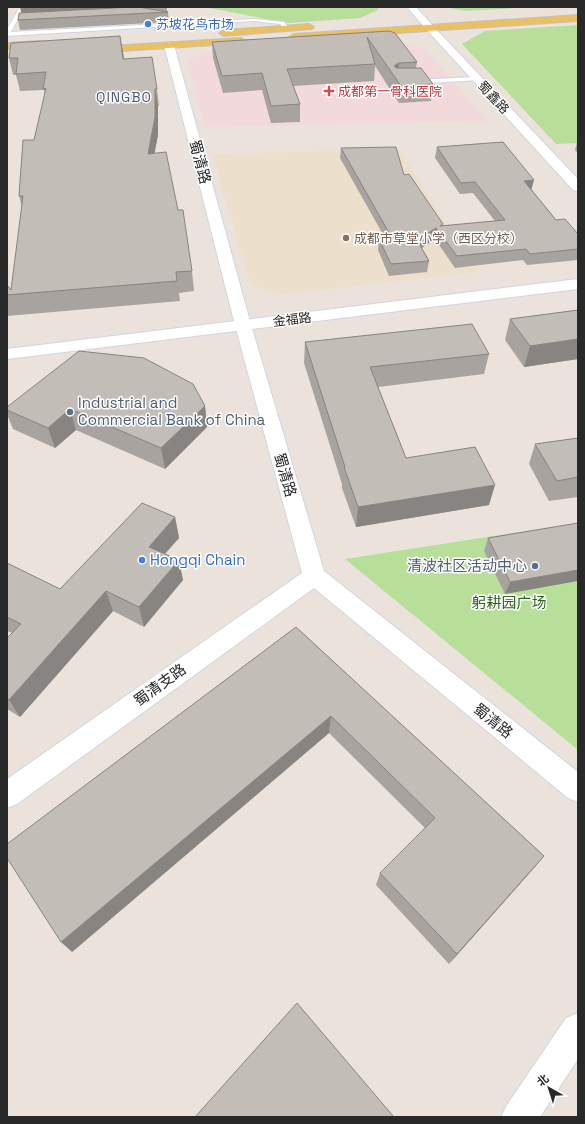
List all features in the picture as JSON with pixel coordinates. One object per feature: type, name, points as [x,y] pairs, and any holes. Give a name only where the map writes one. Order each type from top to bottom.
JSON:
[{"type":"main road","points":[[291,36],[85,46],[169,45],[291,36],[578,11]]},
{"type":"main road","points":[[427,24],[578,18]]},
{"type":"main road","points":[[7,46],[46,48],[7,55]]},
{"type":"street","name":"蜀鑫路","points":[[411,7],[578,187]]},
{"type":"street","name":"蜀清路","points":[[169,45],[243,325],[314,576],[578,790]]},
{"type":"street","name":"金福路","points":[[7,354],[578,284]]},
{"type":"street","name":"蜀清支路","points":[[7,795],[314,576]]},
{"type":"street","points":[[519,1117],[578,1030]]},
{"type":"lane","points":[[7,34],[22,7],[29,7]]},
{"type":"lane","points":[[169,19],[192,24]]},
{"type":"lane","points":[[15,21],[22,20]]},
{"type":"lane","points":[[7,34],[254,20],[282,24],[291,36]]},
{"type":"lane","points":[[423,76],[427,81]]},
{"type":"lane","points":[[405,83],[477,79]]},
{"type":"shaded area","name":"成都第一骨科医院","points":[[384,39],[425,49],[489,121],[204,127],[187,61],[205,52]]},
{"type":"shaded area","name":"成都市草堂小学（西区分校）","points":[[399,149],[477,272],[278,295],[250,283],[212,154]]},
{"type":"green space","points":[[204,7],[377,7],[378,10],[360,18],[288,23]]},
{"type":"green space","points":[[445,7],[535,7],[465,11]]},
{"type":"green space","points":[[578,25],[578,143],[556,144],[462,44],[485,31]]},
{"type":"green space","name":"躬耕园广场","points":[[578,523],[578,750],[345,559]]},
{"type":"building","points":[[138,7],[168,12],[18,20],[19,13]]},
{"type":"building","points":[[389,31],[395,33],[417,62],[399,63],[395,65],[395,67],[421,68],[433,84],[401,86],[367,37],[375,64],[287,69],[300,104],[271,106],[262,73],[222,76],[212,42]]},
{"type":"building","points":[[120,36],[123,59],[152,57],[157,89],[155,89],[155,117],[148,154],[166,152],[178,210],[183,210],[192,271],[176,272],[177,281],[7,295],[7,285],[11,290],[23,196],[19,196],[23,140],[34,140],[46,88],[43,89],[46,72],[16,74],[18,58],[9,58],[11,43]]},
{"type":"building","points":[[503,142],[534,180],[524,181],[556,220],[565,219],[578,234],[578,249],[530,254],[526,249],[457,256],[436,228],[417,240],[429,261],[391,264],[379,239],[392,238],[341,148],[396,147],[404,175],[409,174],[443,224],[440,226],[505,220],[475,182],[461,183],[437,147]]},
{"type":"building","points":[[578,310],[578,339],[530,346],[510,319]]},
{"type":"building","points":[[472,324],[489,354],[370,367],[406,458],[475,447],[495,485],[358,507],[305,342]]},
{"type":"building","points":[[79,351],[144,358],[193,384],[205,406],[161,448],[70,409],[48,428],[7,410],[7,407]]},
{"type":"building","points":[[578,438],[578,477],[557,481],[535,444]]},
{"type":"building","points":[[142,503],[175,517],[149,547],[179,560],[139,607],[106,591],[9,700],[7,698],[7,638],[21,624],[7,617],[7,563],[60,589]]},
{"type":"building","name":"清波社区活动中心","points":[[578,523],[578,570],[510,582],[488,538]]},
{"type":"building","points":[[296,627],[544,856],[457,954],[380,873],[435,818],[331,716],[61,942],[7,858],[7,844]]},
{"type":"building","points":[[297,1003],[394,1117],[195,1117]]},
{"type":"place","name":"苏坡花鸟市场","points":[[148,24]]},
{"type":"place","name":"成都第一骨科医院","points":[[329,91]]},
{"type":"place","name":"成都市草堂小学（西区分校）","points":[[346,238]]},
{"type":"place","name":"Industrial and Commercial Bank of China","points":[[70,412]]},
{"type":"place","name":"Hongqi Chain","points":[[142,560]]},
{"type":"place","name":"清波社区活动中心","points":[[535,566]]},
{"type":"district","name":"QINGBO","points":[[124,97]]}]
